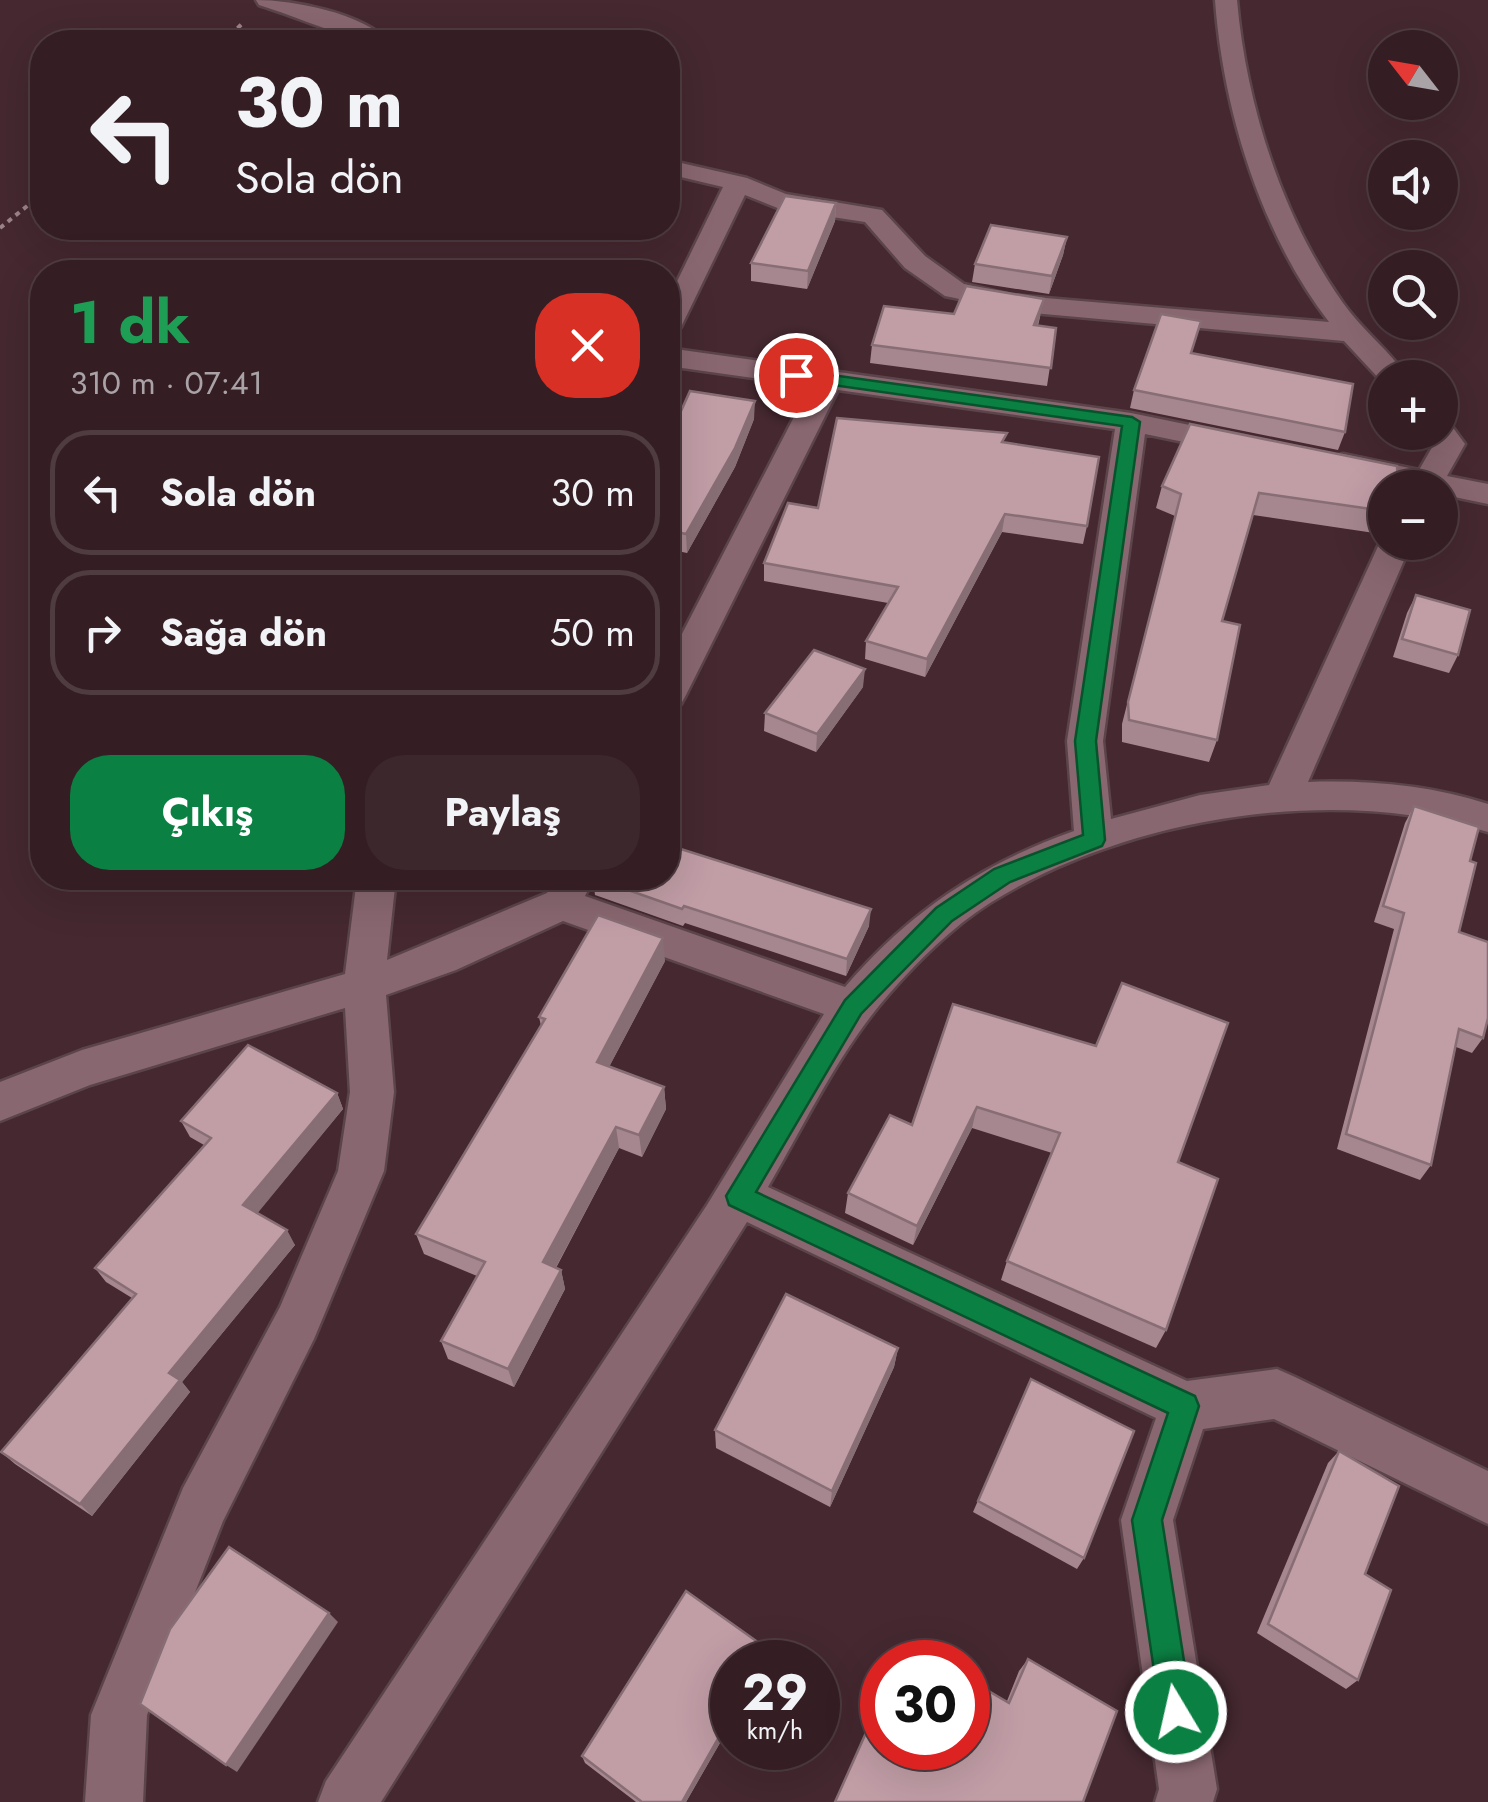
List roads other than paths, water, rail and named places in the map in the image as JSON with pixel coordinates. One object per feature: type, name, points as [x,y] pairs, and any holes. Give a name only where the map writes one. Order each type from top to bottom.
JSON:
[{"type":"street","points":[[267,0],[356,30]]},
{"type":"street","points":[[1226,0],[1226,20],[1246,122],[1294,237],[1332,307],[1378,360]]},
{"type":"street","points":[[680,170],[738,183],[780,201],[873,216],[915,262],[955,290],[1012,303],[1355,333]]},
{"type":"street","points":[[680,303],[738,183]]},
{"type":"street","points":[[680,359],[1132,422],[1273,451]]},
{"type":"street","points":[[680,672],[828,380]]},
{"type":"street","points":[[1094,840],[1085,741],[1132,422]]},
{"type":"street","points":[[1312,458],[1368,471]]},
{"type":"street","points":[[1458,489],[1488,494]]},
{"type":"street","points":[[1282,797],[1388,560]]},
{"type":"street","points":[[347,1802],[739,1196],[853,1007],[944,914],[1002,876],[1094,840],[1190,814],[1282,797],[1364,796],[1464,810],[1488,818]]},
{"type":"street","points":[[114,1802],[118,1715],[202,1507],[297,1322],[361,1171],[372,1092],[364,986],[375,890]]},
{"type":"street","points":[[0,1102],[82,1069],[364,986],[441,958],[568,891],[853,1007]]},
{"type":"street","points":[[739,1196],[1185,1406],[1277,1394],[1488,1498]]},
{"type":"street","points":[[1184,1802],[1188,1788],[1147,1520],[1185,1406]]}]
